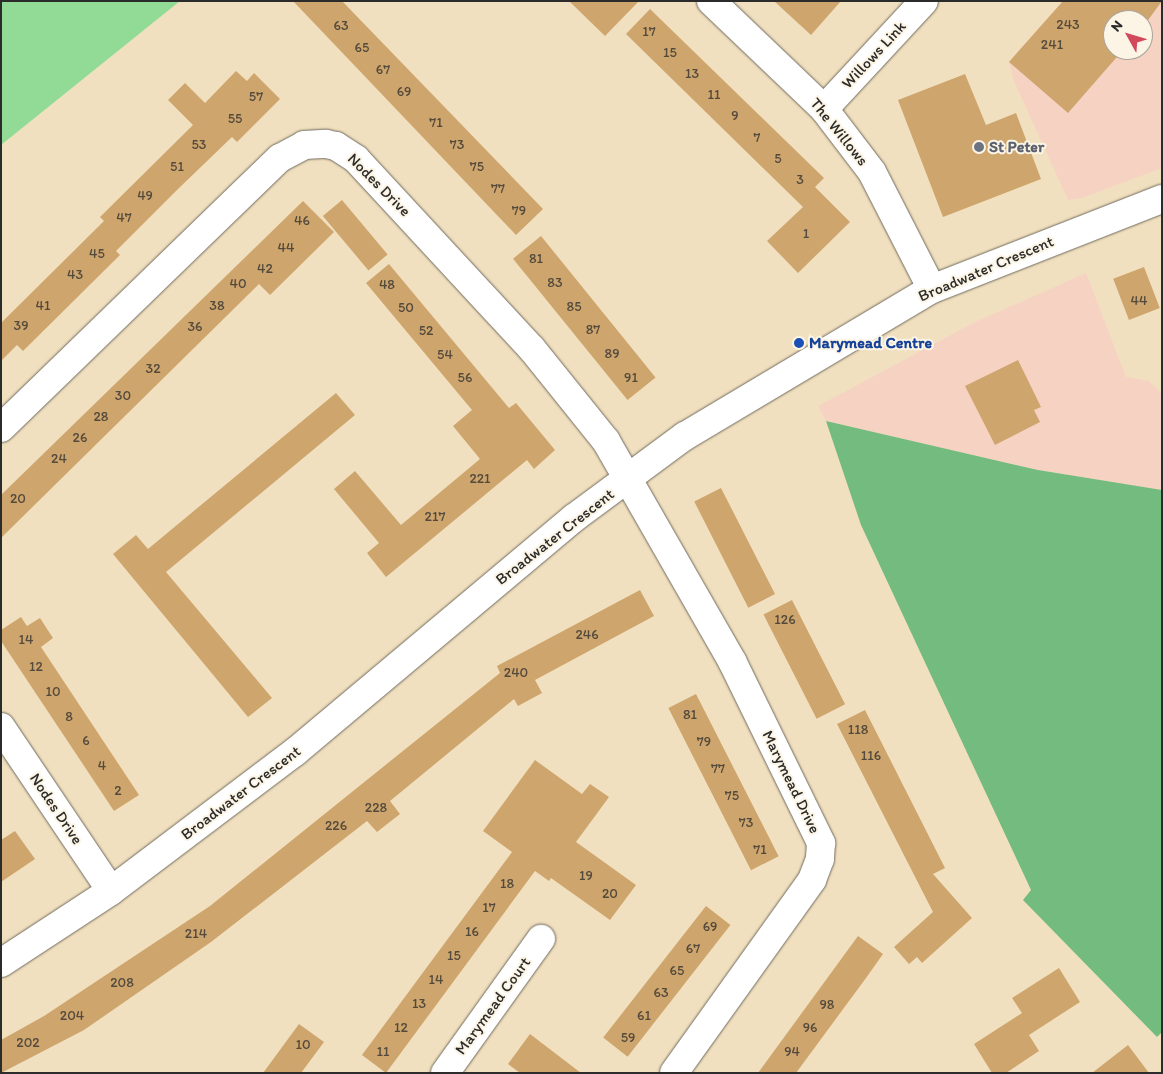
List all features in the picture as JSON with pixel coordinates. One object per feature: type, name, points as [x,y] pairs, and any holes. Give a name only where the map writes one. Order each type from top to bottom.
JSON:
[{"type":"street","name":"The Willows","points":[[712,1],[824,109],[872,172],[932,289]]},
{"type":"street","name":"Willows Link","points":[[824,109],[924,1]]},
{"type":"street","name":"Nodes Drive","points":[[1,428],[280,158],[304,145],[326,144],[336,146],[356,159],[433,238],[532,349],[606,441],[630,478]]},
{"type":"street","name":"Broadwater Crescent","points":[[1,963],[111,891],[295,752],[574,518],[693,431],[932,289],[1162,199]]},
{"type":"street","name":"Marymead Drive","points":[[630,478],[732,661],[821,843],[820,859],[812,880],[674,1073]]},
{"type":"street","name":"Nodes Drive","points":[[1,727],[111,891]]},
{"type":"street","name":"Marymead Court","points":[[445,1073],[541,939]]},
{"type":"shaded area","points":[[1063,1],[1162,1],[1162,168],[1082,198],[1068,200],[1014,81],[1009,62]]},
{"type":"shaded area","points":[[1086,273],[1126,377],[1149,381],[1162,394],[1162,490],[1038,470],[826,421],[818,406],[973,323]]},
{"type":"green space","points":[[1,1],[180,1],[1,145]]},
{"type":"green space","points":[[826,421],[1038,470],[1162,490],[1162,1032],[1157,1037],[1023,900],[1031,890],[861,525]]},
{"type":"building","points":[[293,1],[342,1],[543,209],[516,235]]},
{"type":"building","points":[[569,1],[639,1],[605,36]]},
{"type":"building","points":[[774,1],[841,1],[811,35]]},
{"type":"building","points":[[1063,1],[1162,1],[1153,13],[1153,10],[1103,10],[1103,60],[1114,60],[1068,113],[1009,62]]},
{"type":"building","points":[[650,9],[824,178],[815,187],[850,222],[798,273],[767,241],[803,207],[626,34]]},
{"type":"building","points":[[236,71],[247,81],[254,73],[280,99],[237,142],[232,137],[178,189],[116,251],[120,255],[23,351],[17,345],[1,361],[1,323],[104,221],[100,217],[193,125],[168,100],[185,83],[205,103]]},
{"type":"building","name":"St Peter","points":[[965,74],[986,125],[1016,113],[1041,179],[943,217],[898,100]]},
{"type":"building","points":[[342,200],[388,254],[368,270],[323,216]]},
{"type":"building","points":[[303,201],[334,232],[270,295],[259,284],[1,538],[1,495]]},
{"type":"building","points":[[541,236],[656,377],[628,400],[513,259]]},
{"type":"building","points":[[389,264],[509,408],[516,403],[555,450],[534,469],[527,460],[386,577],[367,553],[379,543],[334,489],[355,471],[401,525],[480,459],[453,426],[472,410],[366,283]]},
{"type":"building","points":[[1144,267],[1160,308],[1129,320],[1113,279]]},
{"type":"building","points":[[1018,360],[1041,407],[1034,410],[1040,422],[995,445],[965,386]]},
{"type":"building","points":[[336,393],[355,415],[166,572],[272,698],[248,717],[113,554],[136,535],[148,549]]},
{"type":"building","points":[[721,488],[775,594],[748,608],[694,502]]},
{"type":"building","points":[[640,590],[654,616],[535,680],[542,693],[518,706],[514,699],[390,801],[400,814],[377,832],[367,821],[211,942],[84,1030],[1,1073],[1,1040],[44,1016],[210,906],[500,673],[497,666]]},
{"type":"building","points":[[792,600],[845,704],[817,719],[763,615]]},
{"type":"building","points":[[21,617],[27,626],[40,618],[53,638],[41,647],[139,795],[114,811],[1,641],[1,630]]},
{"type":"building","points":[[696,694],[779,856],[751,870],[668,708]]},
{"type":"building","points":[[865,710],[945,868],[933,874],[972,918],[922,963],[917,957],[909,964],[894,947],[933,912],[837,724]]},
{"type":"building","points":[[535,760],[582,794],[590,784],[609,797],[576,842],[636,885],[610,920],[551,878],[549,881],[535,871],[386,1073],[362,1055],[512,852],[483,831]]},
{"type":"building","points":[[15,831],[35,859],[1,882],[1,840]]},
{"type":"building","points":[[706,906],[730,925],[628,1057],[603,1038]]},
{"type":"building","points":[[858,936],[883,954],[866,978],[796,1073],[758,1073]]},
{"type":"building","points":[[1059,968],[1080,1002],[1029,1035],[1039,1051],[1006,1073],[992,1073],[974,1044],[1022,1013],[1012,998]]},
{"type":"building","points":[[299,1024],[324,1042],[301,1073],[263,1073]]},
{"type":"building","points":[[530,1034],[581,1073],[520,1073],[508,1064]]},
{"type":"building","points":[[1128,1045],[1149,1073],[1092,1073]]},
{"type":"place","name":"St Peter","points":[[979,147]]},
{"type":"place","name":"Marymead Centre","points":[[799,343]]}]
